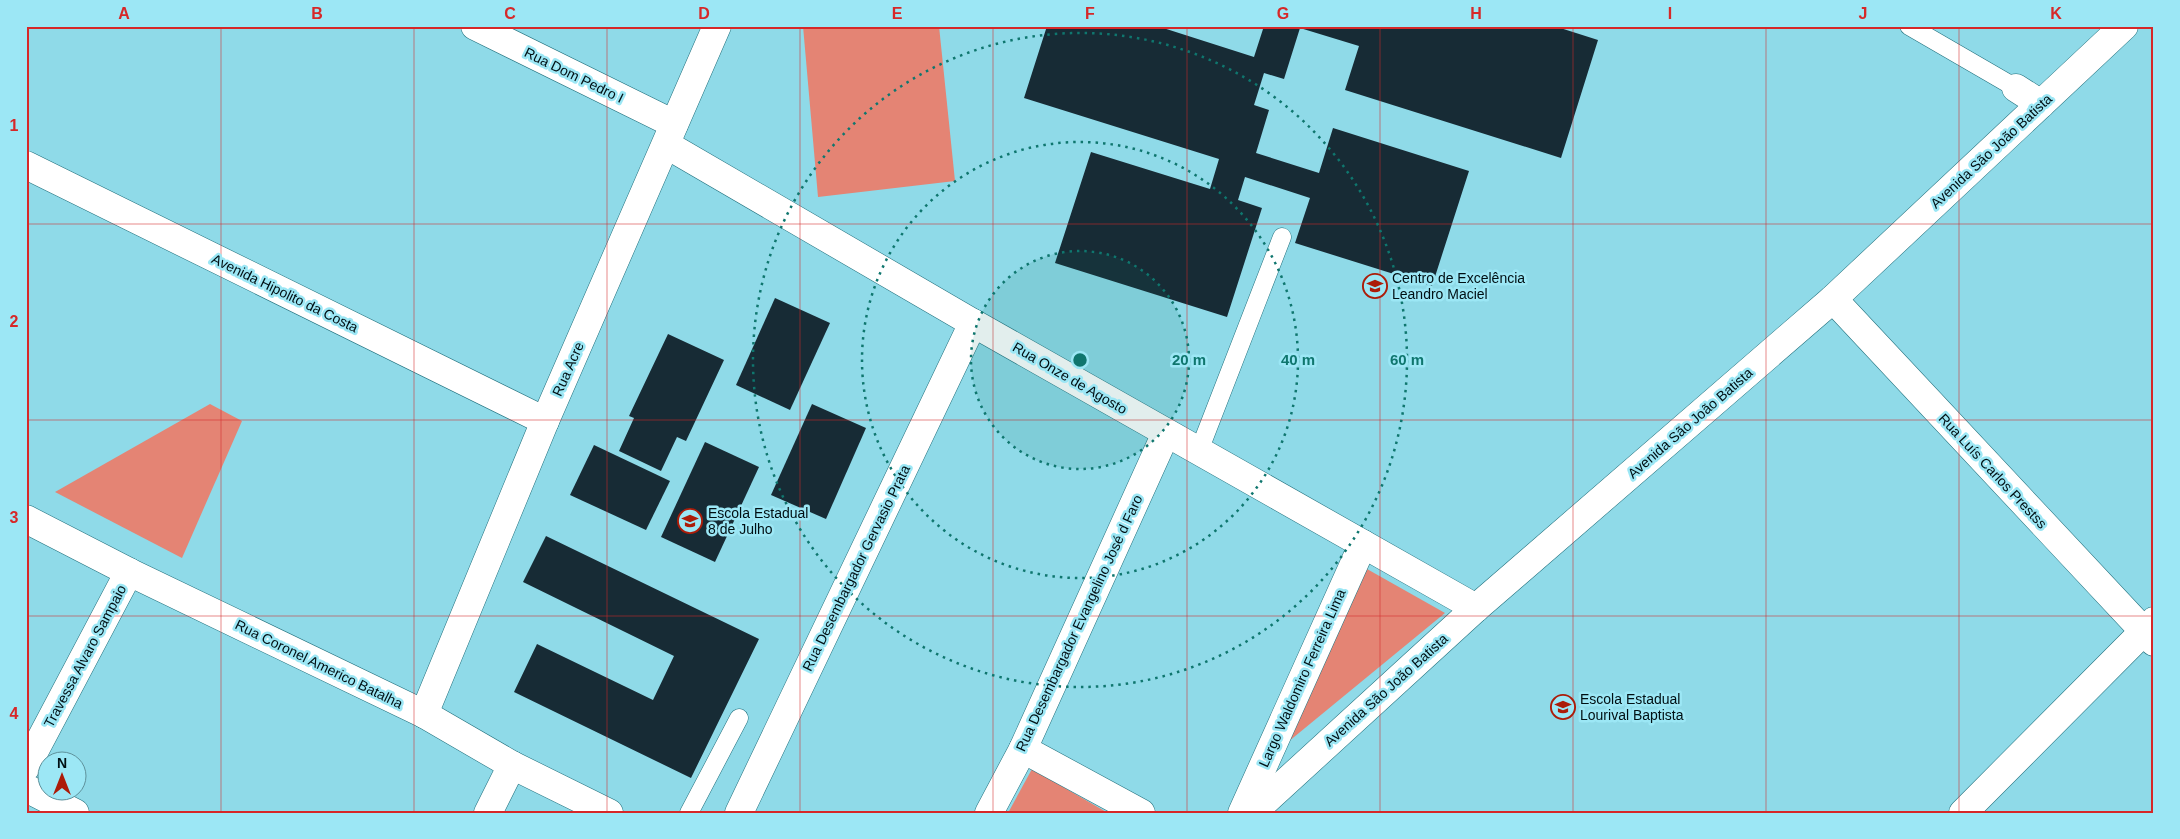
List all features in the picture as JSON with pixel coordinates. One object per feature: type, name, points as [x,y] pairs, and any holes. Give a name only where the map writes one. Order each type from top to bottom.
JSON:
[{"type":"street","name":"Rua Dom Pedro I","points":[[474,26],[670,135]]},
{"type":"street","name":"Rua Acre","points":[[424,714],[545,421],[717,26]]},
{"type":"street","name":"Avenida São João Batista","points":[[1252,813],[1476,608],[1833,299],[2124,26]]},
{"type":"street","points":[[2016,88],[2041,104]]},
{"type":"street","name":"Rua Onze de Agosto","points":[[670,135],[973,323],[1476,608]]},
{"type":"street","name":"Avenida Hipolito da Costa","points":[[26,165],[545,421]]},
{"type":"street","name":"Rua Luís Carlos Prestss","points":[[1833,299],[2150,631]]},
{"type":"street","name":"Rua Desembargador Gervasio Prata","points":[[739,813],[973,323]]},
{"type":"street","name":"Rua Desembargador Evangelino José d Faro","points":[[989,813],[1023,749],[1166,433]]},
{"type":"street","name":"Rua Coronel Americo Batalha","points":[[26,520],[129,572],[424,714],[512,765],[610,813]]},
{"type":"street","name":"Largo Waldomiro Ferreira Lima","points":[[1242,813],[1363,544]]},
{"type":"street","name":"Travessa Alvaro Sampaio","points":[[26,767],[129,572]]},
{"type":"street","points":[[1963,813],[2150,631]]},
{"type":"street","points":[[1023,749],[1141,813]]},
{"type":"street","points":[[488,813],[512,765]]},
{"type":"street","points":[[26,788],[74,813]]},
{"type":"lane","points":[[1908,26],[2016,88]]},
{"type":"lane","points":[[1199,451],[1282,237]]},
{"type":"lane","points":[[689,813],[739,718]]},
{"type":"shaded area","points":[[803,26],[939,26],[955,181],[818,197]]},
{"type":"shaded area","points":[[210,404],[242,421],[182,558],[55,492]]},
{"type":"shaded area","points":[[1367,569],[1445,613],[1277,751]]},
{"type":"shaded area","points":[[1032,769],[1108,813],[1008,813]]},
{"type":"building","points":[[1047,26],[1157,26],[1254,57],[1264,26],[1554,26],[1598,40],[1561,158],[1345,90],[1359,46],[1300,28],[1284,79],[1264,73],[1254,105],[1269,110],[1256,153],[1319,173],[1333,128],[1469,171],[1432,286],[1295,243],[1310,198],[1245,177],[1238,200],[1262,208],[1227,317],[1055,263],[1091,152],[1210,189],[1219,159],[1024,98]]},
{"type":"building","points":[[775,298],[830,323],[790,410],[736,385]]},
{"type":"building","points":[[668,334],[724,360],[686,441],[677,437],[661,471],[619,451],[634,418],[629,416]]},
{"type":"building","points":[[812,404],[866,428],[826,519],[771,495]]},
{"type":"building","points":[[705,442],[759,467],[715,562],[661,537]]},
{"type":"building","points":[[594,445],[670,481],[646,530],[570,495]]},
{"type":"building","points":[[546,536],[759,639],[691,778],[514,692],[537,644],[653,700],[674,656],[523,582]]},
{"type":"place","name":"Centro de Excelência Leandro Maciel","points":[[1375,286]]},
{"type":"place","name":"Escola Estadual 8 de Julho","points":[[690,521]]},
{"type":"place","name":"Escola Estadual Lourival Baptista","points":[[1563,707]]}]
